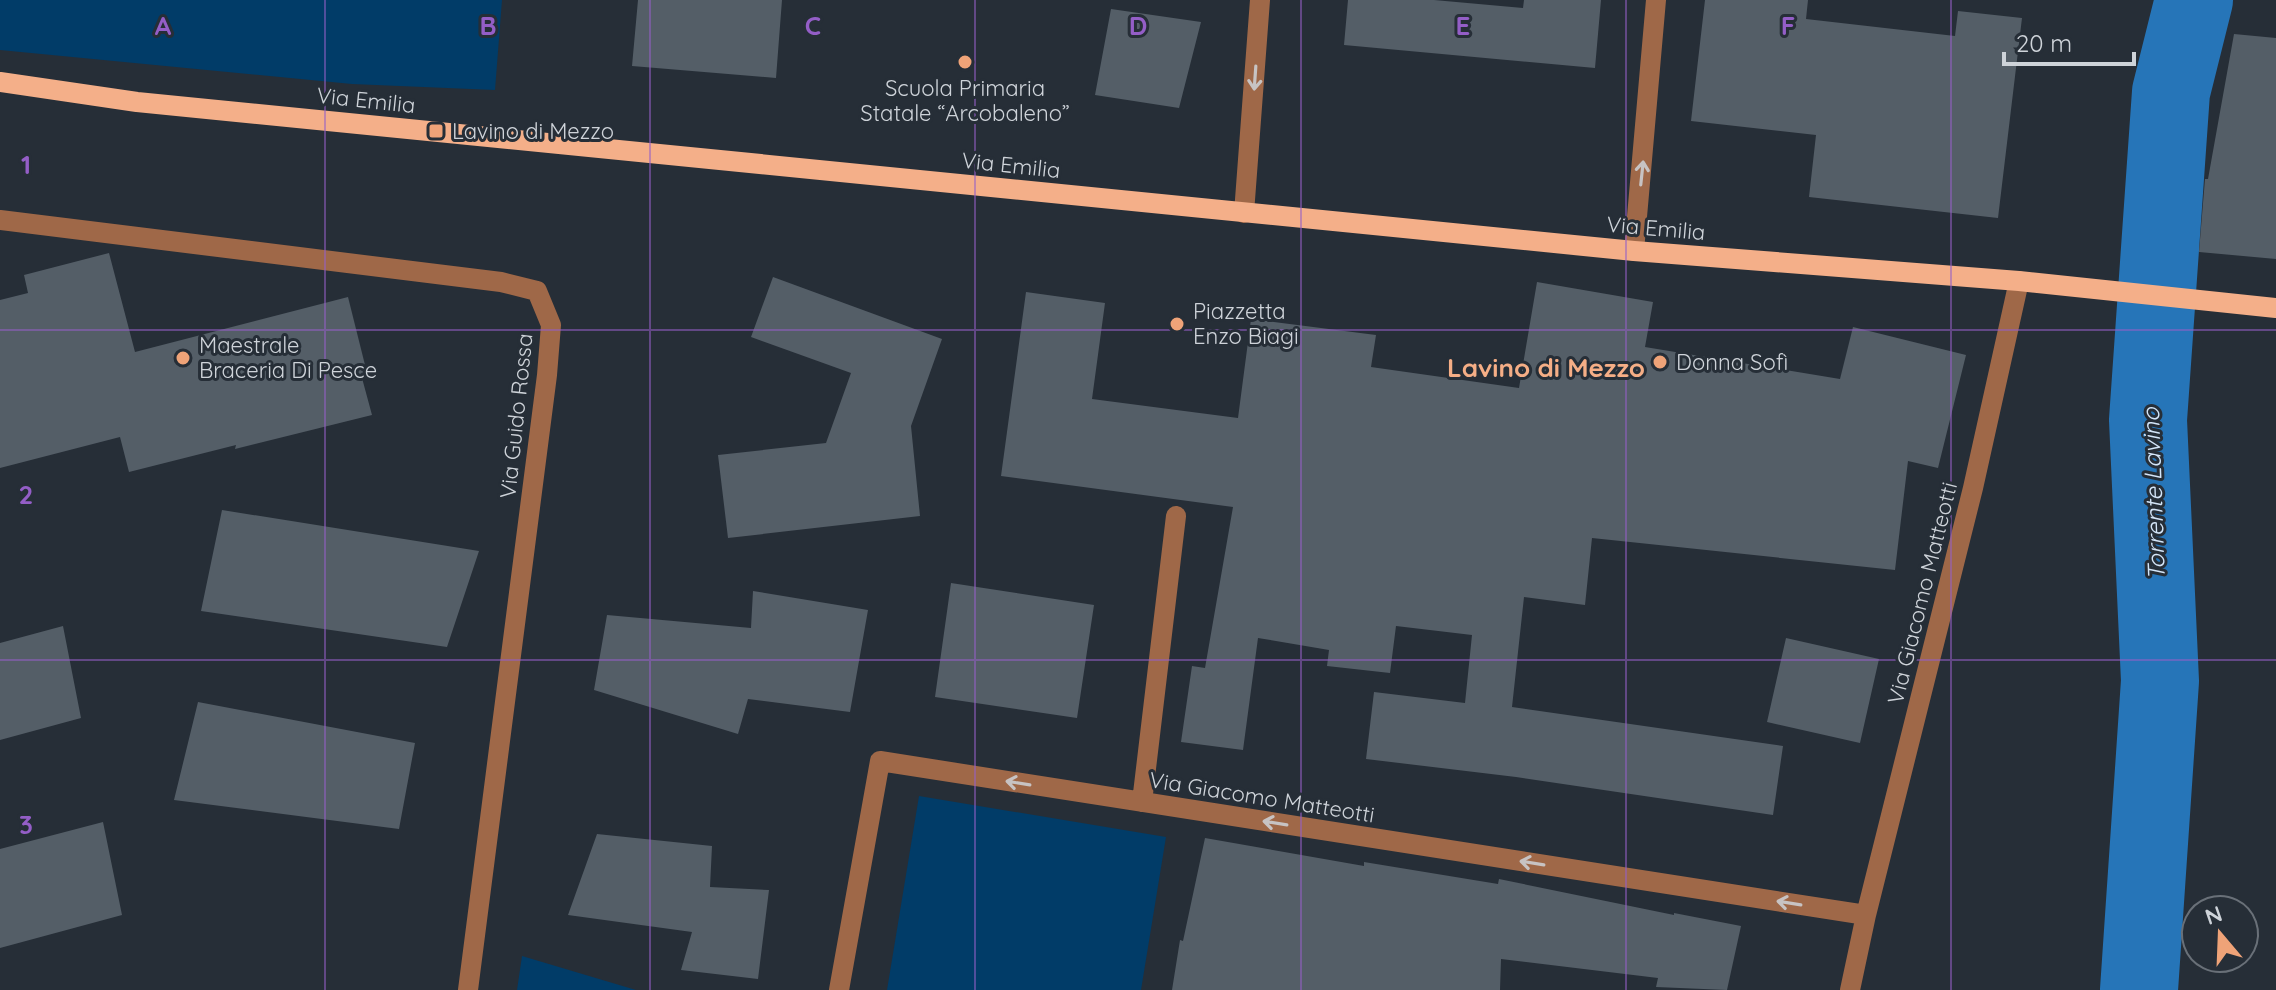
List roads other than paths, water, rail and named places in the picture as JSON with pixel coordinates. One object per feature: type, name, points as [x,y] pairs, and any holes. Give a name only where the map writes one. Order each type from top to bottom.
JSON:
[{"type":"main road","name":"Via Emilia","points":[[0,82],[137,102],[1244,213],[1634,251],[2019,281],[2276,308]]},
{"type":"street","points":[[1244,213],[1260,0]]},
{"type":"street","points":[[1634,251],[1656,0]]},
{"type":"street","name":"Via Guido Rossa","points":[[0,220],[501,282],[537,291],[551,325],[547,375],[468,990]]},
{"type":"street","name":"Via Giacomo Matteotti","points":[[1850,990],[1973,488],[2019,281]]},
{"type":"street","points":[[1142,802],[1176,516]]},
{"type":"street","name":"Via Giacomo Matteotti","points":[[839,990],[880,761],[1866,915]]},
{"type":"waterway","name":"Torrente Lavino","points":[[2139,990],[2160,681],[2148,420],[2171,92],[2194,0]]},
{"type":"place","name":"Scuola Primaria Statale “Arcobaleno”","points":[[965,62]]},
{"type":"place","name":"Lavino di Mezzo","points":[[436,131]]},
{"type":"place","name":"Piazzetta Enzo Biagi","points":[[1177,324]]},
{"type":"place","name":"Maestrale Braceria Di Pesce","points":[[183,358]]},
{"type":"place","name":"Donna Sofì","points":[[1660,362]]},
{"type":"district","name":"Lavino di Mezzo","points":[[1546,367]]}]
